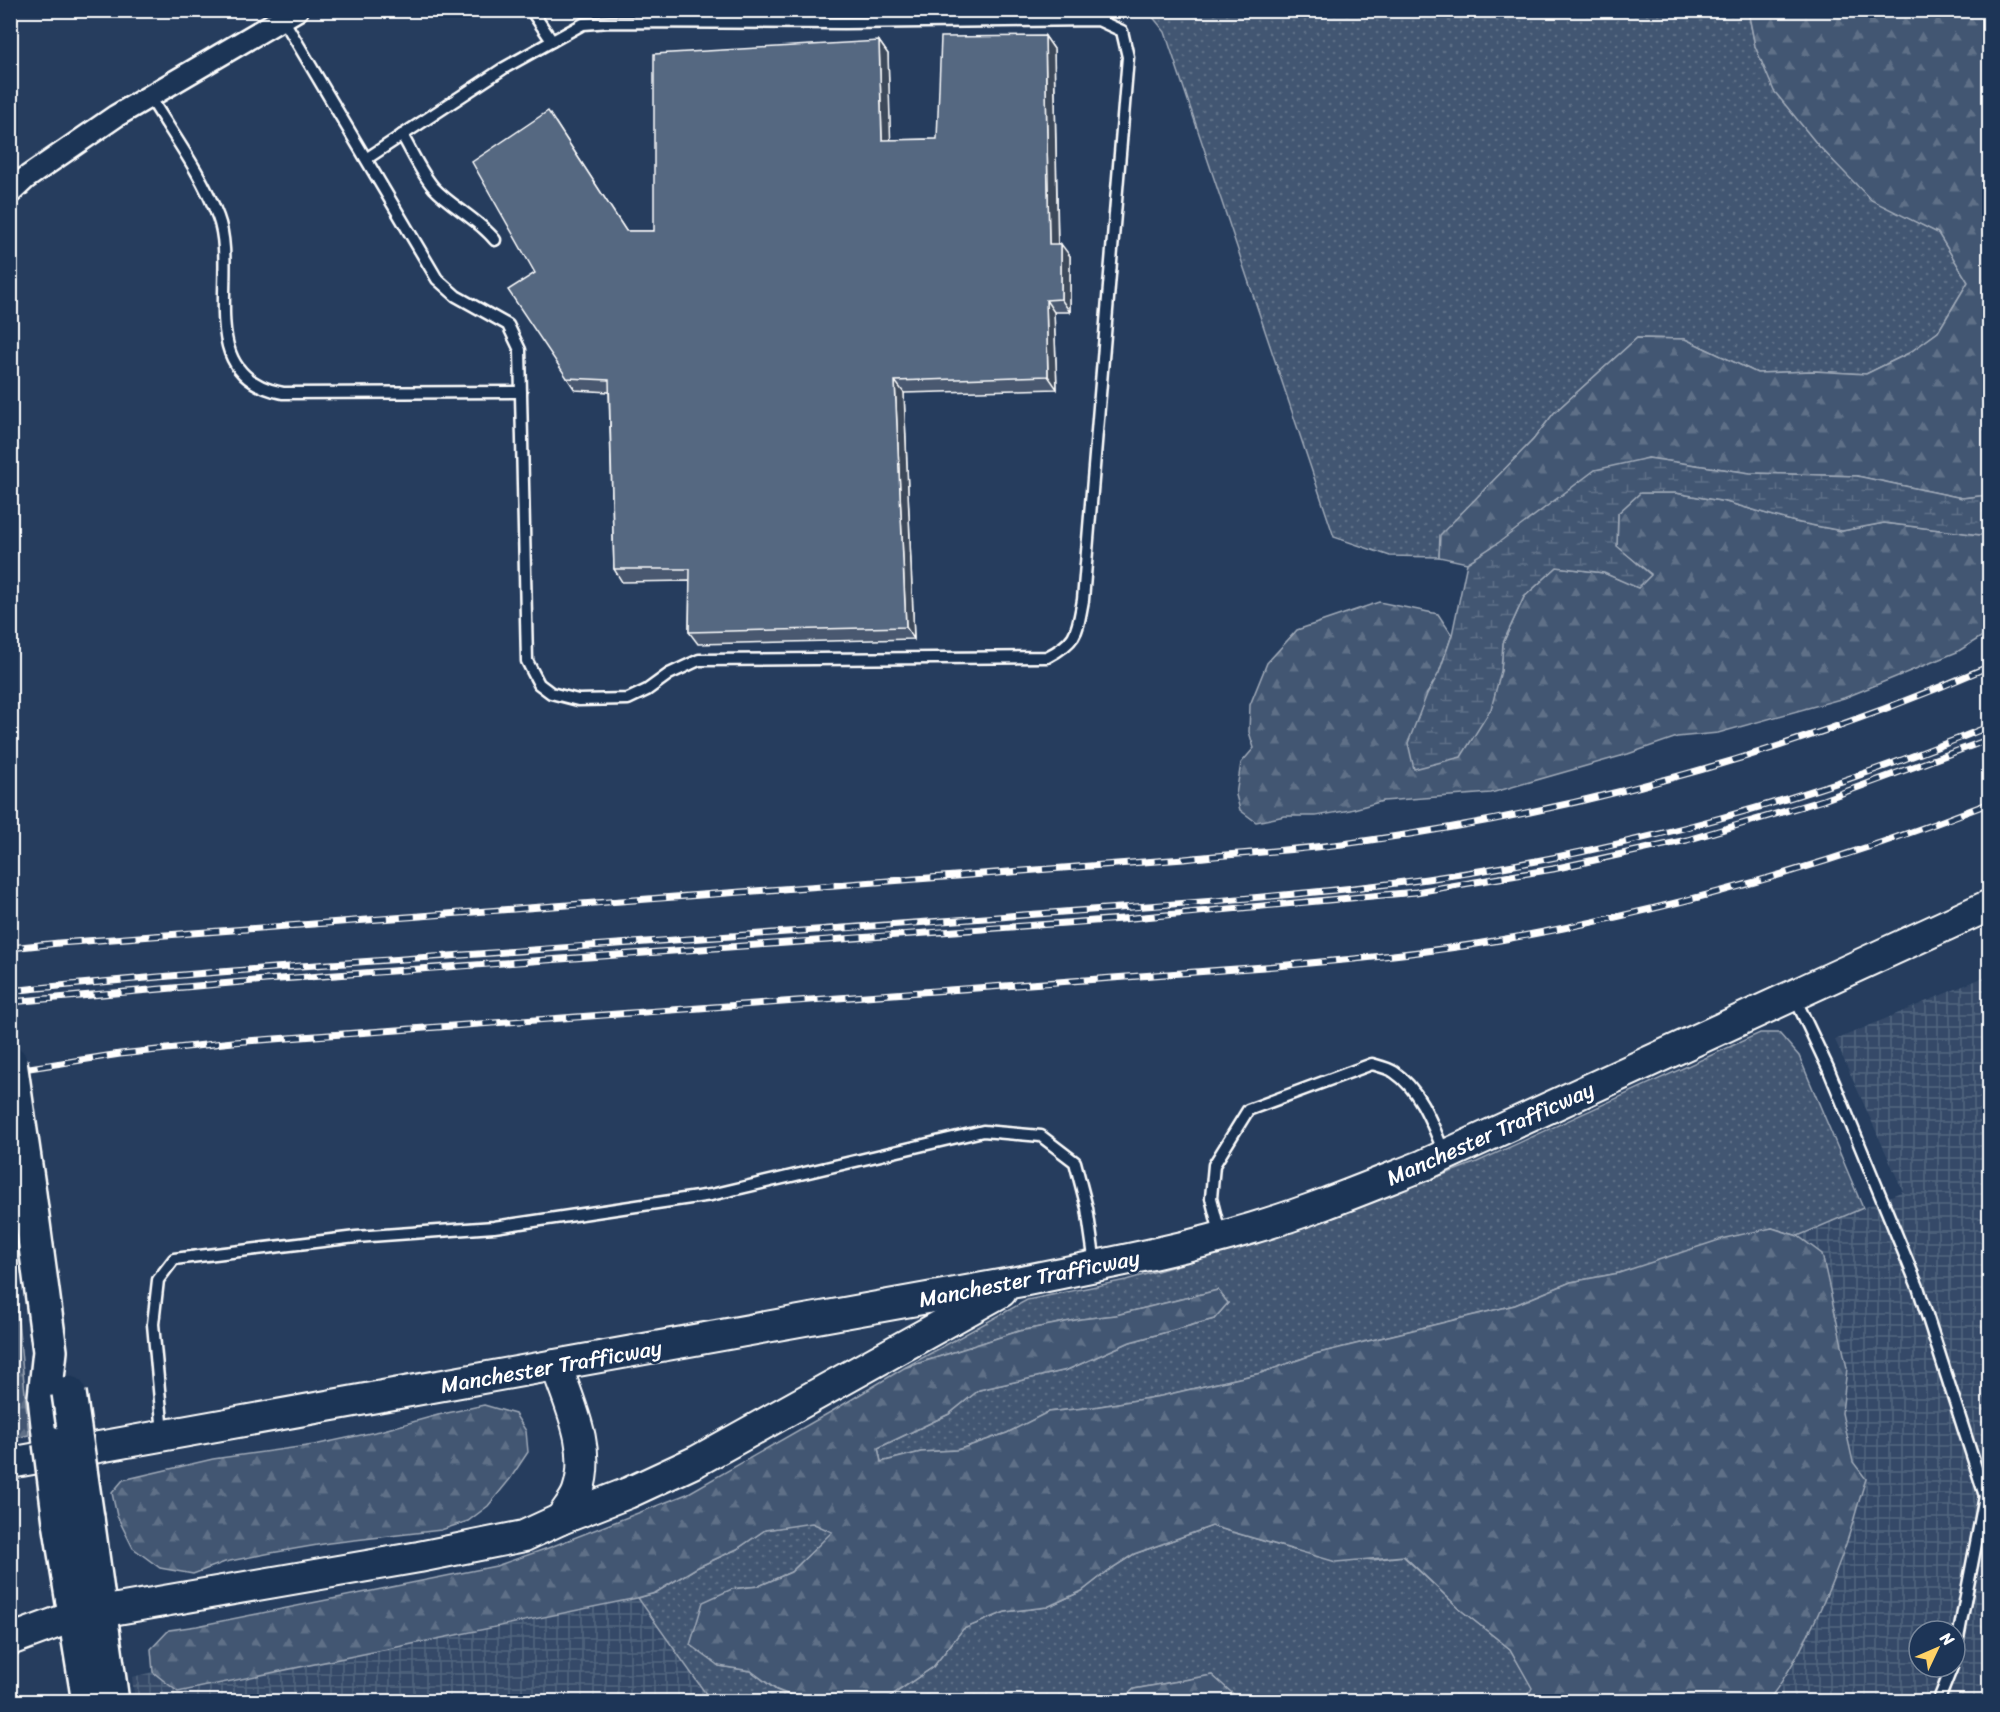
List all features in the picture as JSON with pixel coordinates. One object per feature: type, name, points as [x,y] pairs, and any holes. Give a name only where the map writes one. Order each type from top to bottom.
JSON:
[{"type":"main road","name":"Manchester Trafficway","points":[[10,1463],[1022,1281],[1152,1255],[1254,1228],[1328,1203],[1445,1155],[1989,905]]},
{"type":"main road","points":[[10,1062],[88,1614],[112,1701]]},
{"type":"main road","points":[[10,1640],[88,1614],[524,1536],[628,1493],[697,1461],[1022,1281]]},
{"type":"main road","points":[[556,1365],[581,1438],[583,1467],[578,1492],[561,1519]]},
{"type":"main road","points":[[88,1614],[89,1701]]},
{"type":"street","points":[[10,193],[26,178],[116,116],[290,15]]},
{"type":"lane","points":[[531,10],[552,41]]},
{"type":"lane","points":[[290,15],[366,159],[437,279],[456,296],[508,325],[520,350],[527,661],[539,684],[551,693],[578,700],[628,699],[647,690],[669,674],[699,660],[1047,657],[1066,647],[1077,630],[1083,600],[1128,57],[1122,31],[1098,20],[583,24],[504,68],[366,159]]},
{"type":"lane","points":[[150,96],[207,192],[219,219],[225,340],[232,361],[246,376],[267,390],[282,393],[521,392]]},
{"type":"lane","points":[[402,135],[433,186],[450,202],[472,217],[495,240]]},
{"type":"lane","points":[[1794,995],[1828,1068],[1918,1287],[1987,1493],[1962,1619]]},
{"type":"lane","points":[[1221,1237],[1211,1198],[1214,1165],[1248,1110],[1372,1064],[1393,1071],[1411,1087],[1429,1118],[1445,1155]]},
{"type":"lane","points":[[164,1436],[153,1324],[158,1280],[174,1259],[356,1237],[494,1227],[711,1195],[983,1131],[1041,1136],[1075,1162],[1087,1208],[1095,1266]]},
{"type":"lane","points":[[1938,1701],[1947,1679]]},
{"type":"shaded area","points":[[1989,975],[1989,1701],[1768,1702],[1781,1684],[1822,1605],[1842,1557],[1866,1479],[1853,1462],[1842,1413],[1847,1368],[1822,1255],[1798,1236],[1903,1191],[1835,1040]]},
{"type":"shaded area","points":[[638,1598],[711,1701],[135,1702],[132,1677],[153,1672],[178,1692]]},
{"type":"green space","points":[[1148,11],[1748,11],[1755,46],[1775,91],[1818,145],[1871,199],[1938,233],[1968,282],[1938,332],[1909,353],[1866,374],[1813,371],[1757,373],[1685,339],[1637,338],[1554,413],[1533,440],[1441,535],[1439,557],[1390,556],[1334,537],[1165,32]]},
{"type":"green space","points":[[1748,11],[1989,11],[1989,495],[1962,498],[1857,476],[1750,473],[1648,458],[1467,563],[1439,557],[1440,535],[1533,440],[1554,413],[1637,338],[1685,339],[1757,373],[1813,371],[1866,374],[1909,353],[1938,332],[1968,282],[1938,233],[1871,200],[1818,145],[1774,91],[1755,46]]},
{"type":"green space","points":[[1648,458],[1750,473],[1857,476],[1962,498],[1989,495],[1989,536],[1884,523],[1842,531],[1795,522],[1726,502],[1676,493],[1640,493],[1618,513],[1617,546],[1651,575],[1638,588],[1604,573],[1557,567],[1524,597],[1503,643],[1501,671],[1491,709],[1461,757],[1414,769],[1408,743],[1427,694],[1439,673],[1452,635],[1467,563],[1498,543],[1595,470]]},
{"type":"green space","points":[[1640,493],[1676,493],[1726,502],[1795,522],[1842,531],[1884,523],[1989,536],[1989,632],[1957,652],[1844,698],[1718,733],[1677,737],[1628,754],[1491,793],[1383,801],[1316,816],[1285,816],[1256,822],[1240,810],[1236,795],[1241,763],[1254,748],[1249,732],[1250,705],[1267,663],[1297,630],[1379,602],[1438,614],[1452,635],[1439,673],[1427,694],[1501,671],[1503,643],[1524,597],[1557,567],[1604,573],[1638,587],[1651,574],[1617,547],[1618,513]]},
{"type":"green space","points":[[1760,1033],[1779,1033],[1799,1056],[1863,1208],[1798,1236],[1772,1228],[1619,1273],[1571,1282],[1515,1305],[1315,1354],[1261,1373],[1161,1396],[1048,1412],[1007,1433],[957,1450],[921,1452],[881,1462],[878,1448],[949,1414],[979,1390],[1067,1370],[1130,1342],[1214,1319],[1228,1303],[1217,1290],[1116,1315],[1019,1331],[904,1368],[1027,1300],[1126,1280],[1283,1235],[1477,1162]]},
{"type":"green space","points":[[1772,1228],[1798,1236],[1822,1254],[1847,1368],[1842,1413],[1853,1462],[1866,1479],[1845,1548],[1818,1614],[1800,1651],[1768,1701],[1525,1701],[1532,1688],[1510,1649],[1462,1611],[1404,1556],[1336,1562],[1212,1526],[1134,1554],[1082,1591],[1047,1607],[1005,1612],[963,1629],[933,1667],[883,1701],[805,1701],[777,1690],[751,1671],[719,1666],[690,1645],[703,1602],[732,1589],[759,1586],[791,1572],[832,1532],[812,1523],[765,1530],[737,1549],[696,1568],[655,1593],[637,1598],[178,1692],[153,1672],[151,1649],[169,1630],[496,1566],[548,1548],[687,1494],[904,1368],[1019,1331],[1116,1315],[1218,1290],[1228,1303],[1214,1319],[1130,1342],[1067,1370],[979,1390],[949,1414],[878,1448],[881,1462],[921,1452],[957,1450],[1007,1433],[1048,1412],[1161,1396],[1261,1373],[1315,1354],[1515,1305],[1571,1282],[1619,1273],[1725,1238]]},
{"type":"green space","points":[[10,1236],[29,1435],[11,1439],[10,1439]]},
{"type":"green space","points":[[484,1405],[515,1414],[526,1431],[528,1452],[488,1506],[468,1521],[441,1530],[329,1543],[271,1553],[225,1562],[193,1574],[160,1568],[133,1548],[117,1516],[112,1493],[123,1480],[213,1459],[314,1445]]},
{"type":"green space","points":[[812,1522],[833,1532],[791,1572],[759,1586],[732,1589],[719,1666],[751,1671],[776,1690],[805,1701],[711,1701],[638,1598],[655,1593],[696,1568],[737,1549],[765,1530]]},
{"type":"green space","points":[[1212,1526],[1294,1550],[1373,1560],[1403,1556],[1462,1611],[1510,1649],[1533,1688],[1525,1702],[1241,1702],[1212,1675],[1134,1689],[1120,1701],[883,1702],[933,1667],[963,1629],[1005,1612],[1047,1607],[1082,1591],[1134,1554]]},
{"type":"green space","points":[[1212,1675],[1241,1701],[1120,1701],[1134,1689]]},
{"type":"building","points":[[1045,36],[1049,244],[1061,244],[1061,299],[1046,300],[1048,376],[895,381],[906,627],[689,632],[690,569],[614,569],[609,380],[567,378],[508,290],[535,273],[472,162],[548,111],[626,231],[654,231],[654,54],[879,41],[882,140],[937,139],[941,37]]},
{"type":"railway","points":[[10,948],[1184,859],[1364,841],[1524,813],[1683,775],[1838,726],[1990,666]]},
{"type":"railway","points":[[10,991],[237,971],[1206,902],[1427,879],[1571,854],[1713,820],[1853,777],[1990,726]]},
{"type":"railway","points":[[10,1002],[266,980],[1122,919],[1416,892],[1553,869],[1687,840],[1823,800],[1990,739]]},
{"type":"railway","points":[[10,1071],[120,1054],[233,1042],[1264,967],[1441,949],[1500,940],[1625,915],[1748,884],[1870,846],[1990,803]]}]
